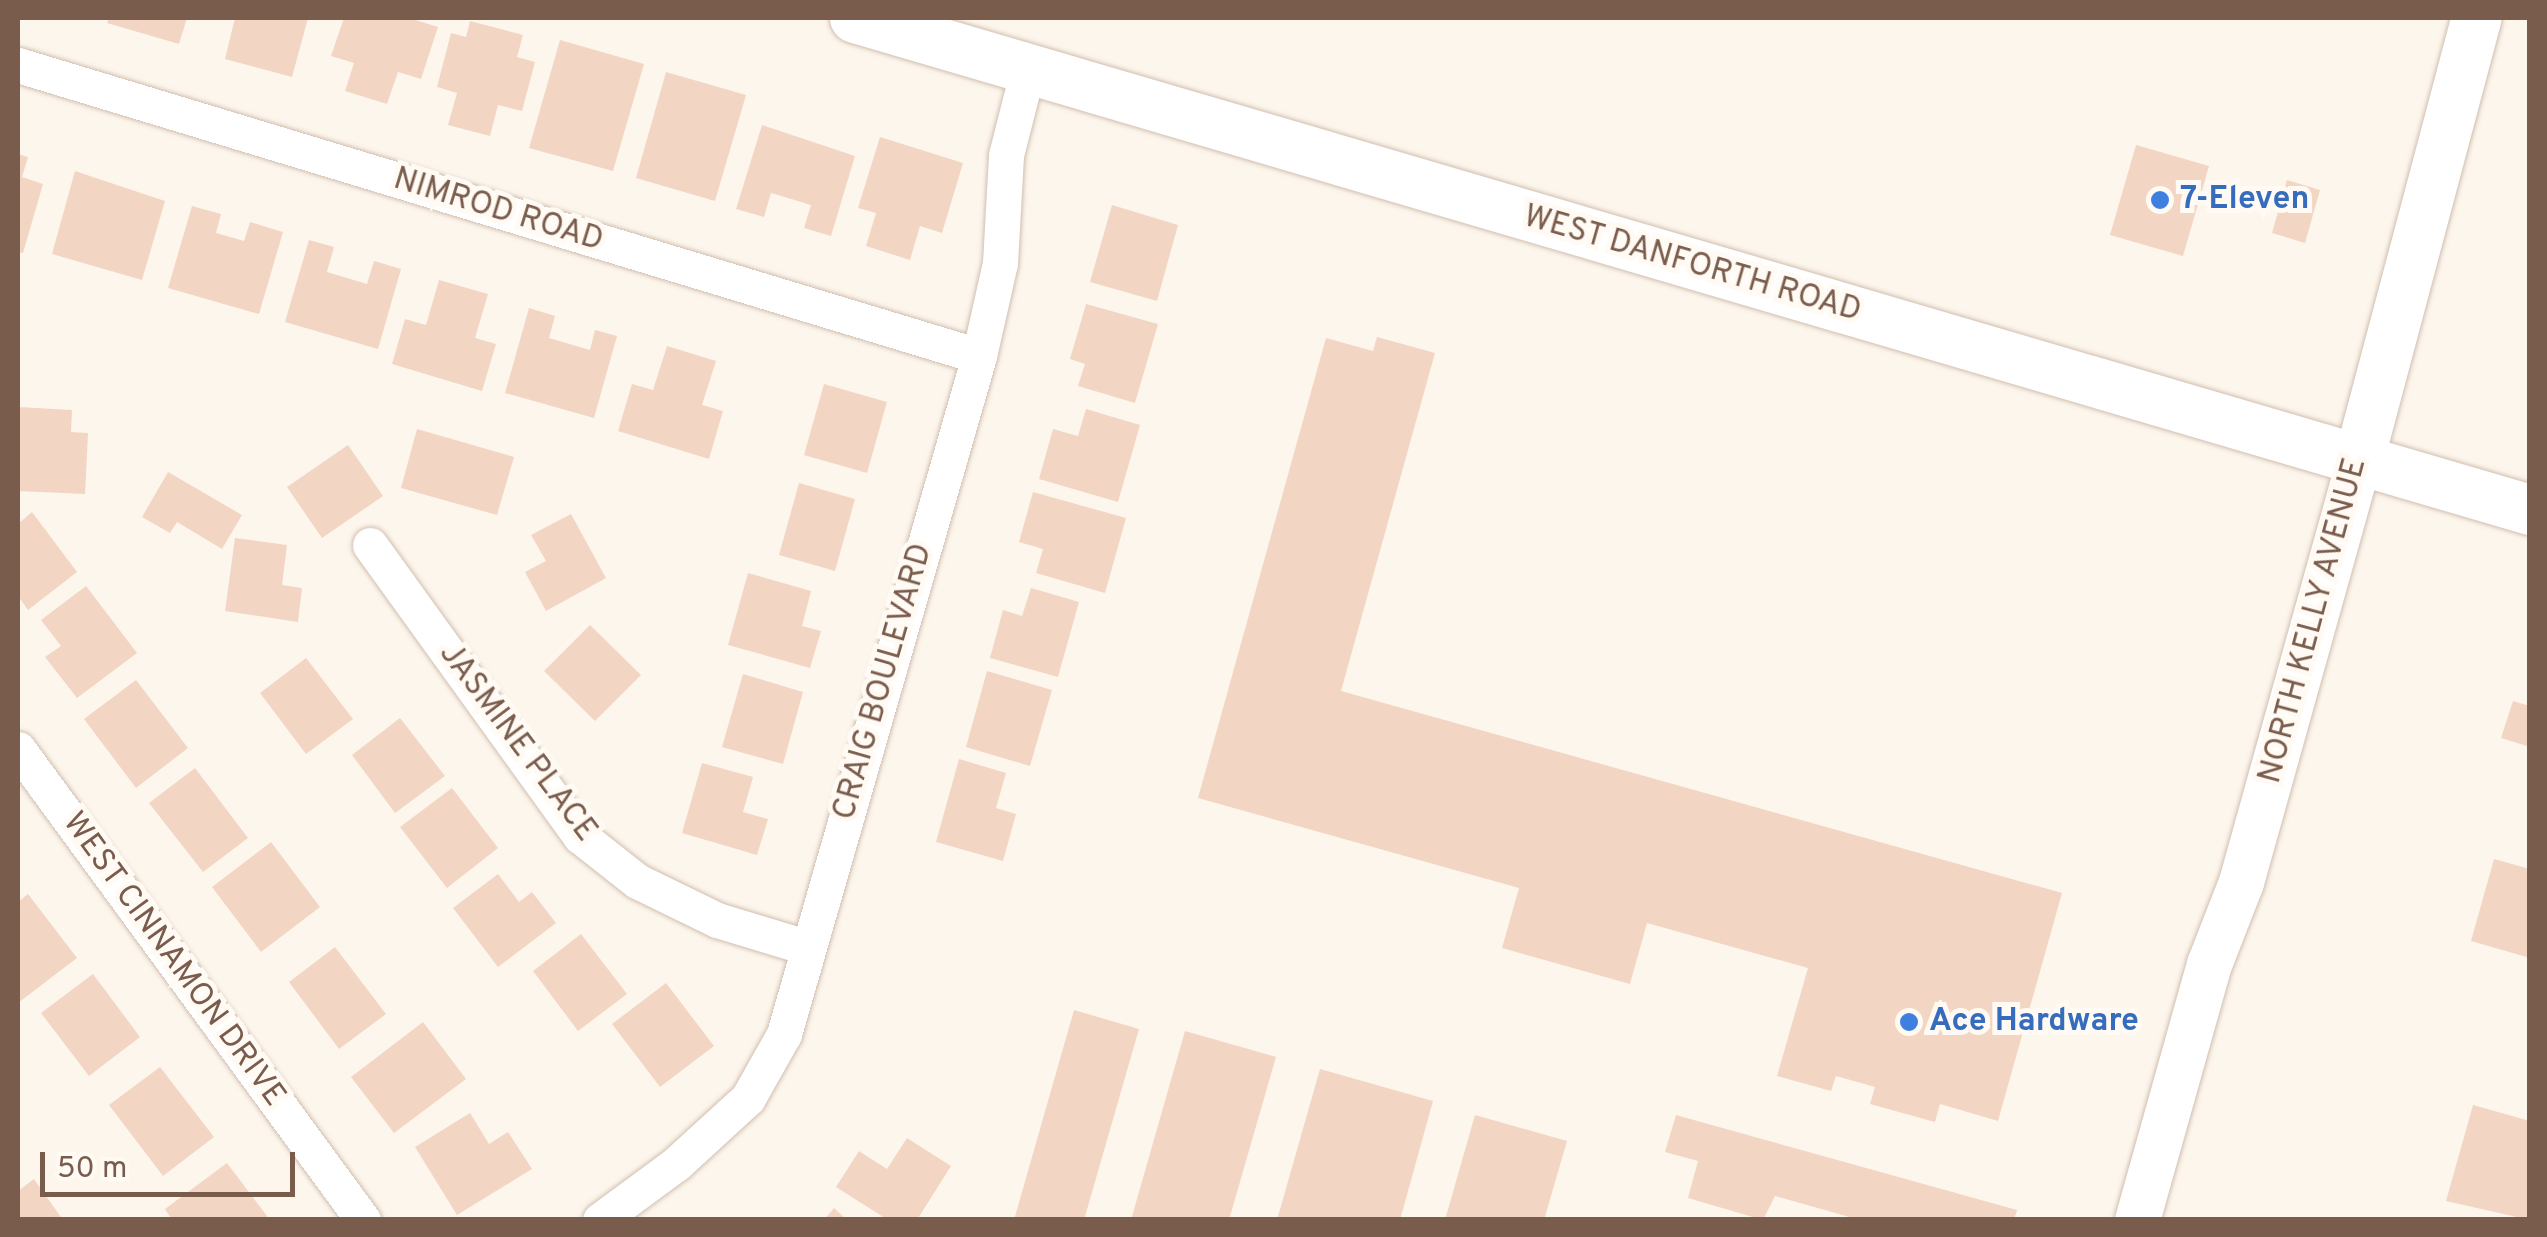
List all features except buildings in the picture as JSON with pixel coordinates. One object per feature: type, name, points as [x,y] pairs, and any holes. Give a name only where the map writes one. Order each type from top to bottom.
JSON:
[{"type":"main road","name":"WEST DANFORTH ROAD","points":[[855,18],[2530,510]]},
{"type":"main road","name":"NORTH KELLY AVENUE","points":[[2359,460],[2476,18]]},
{"type":"street","name":"NIMROD ROAD","points":[[18,66],[979,356]]},
{"type":"street","name":"CRAIG BOULEVARD","points":[[600,1220],[676,1164],[748,1098],[784,1034],[979,356],[1000,263],[1006,155],[1028,69]]},
{"type":"street","name":"NORTH KELLY AVENUE","points":[[2137,1220],[2208,964],[2246,865],[2359,460]]},
{"type":"street","name":"JASMINE PLACE","points":[[370,545],[580,836],[637,881],[717,920],[806,947]]},
{"type":"street","name":"WEST CINNAMON DRIVE","points":[[18,749],[363,1220]]},
{"type":"place","name":"7-Eleven","points":[[2160,200]]},
{"type":"place","name":"Ace Hardware","points":[[1909,1022]]}]
